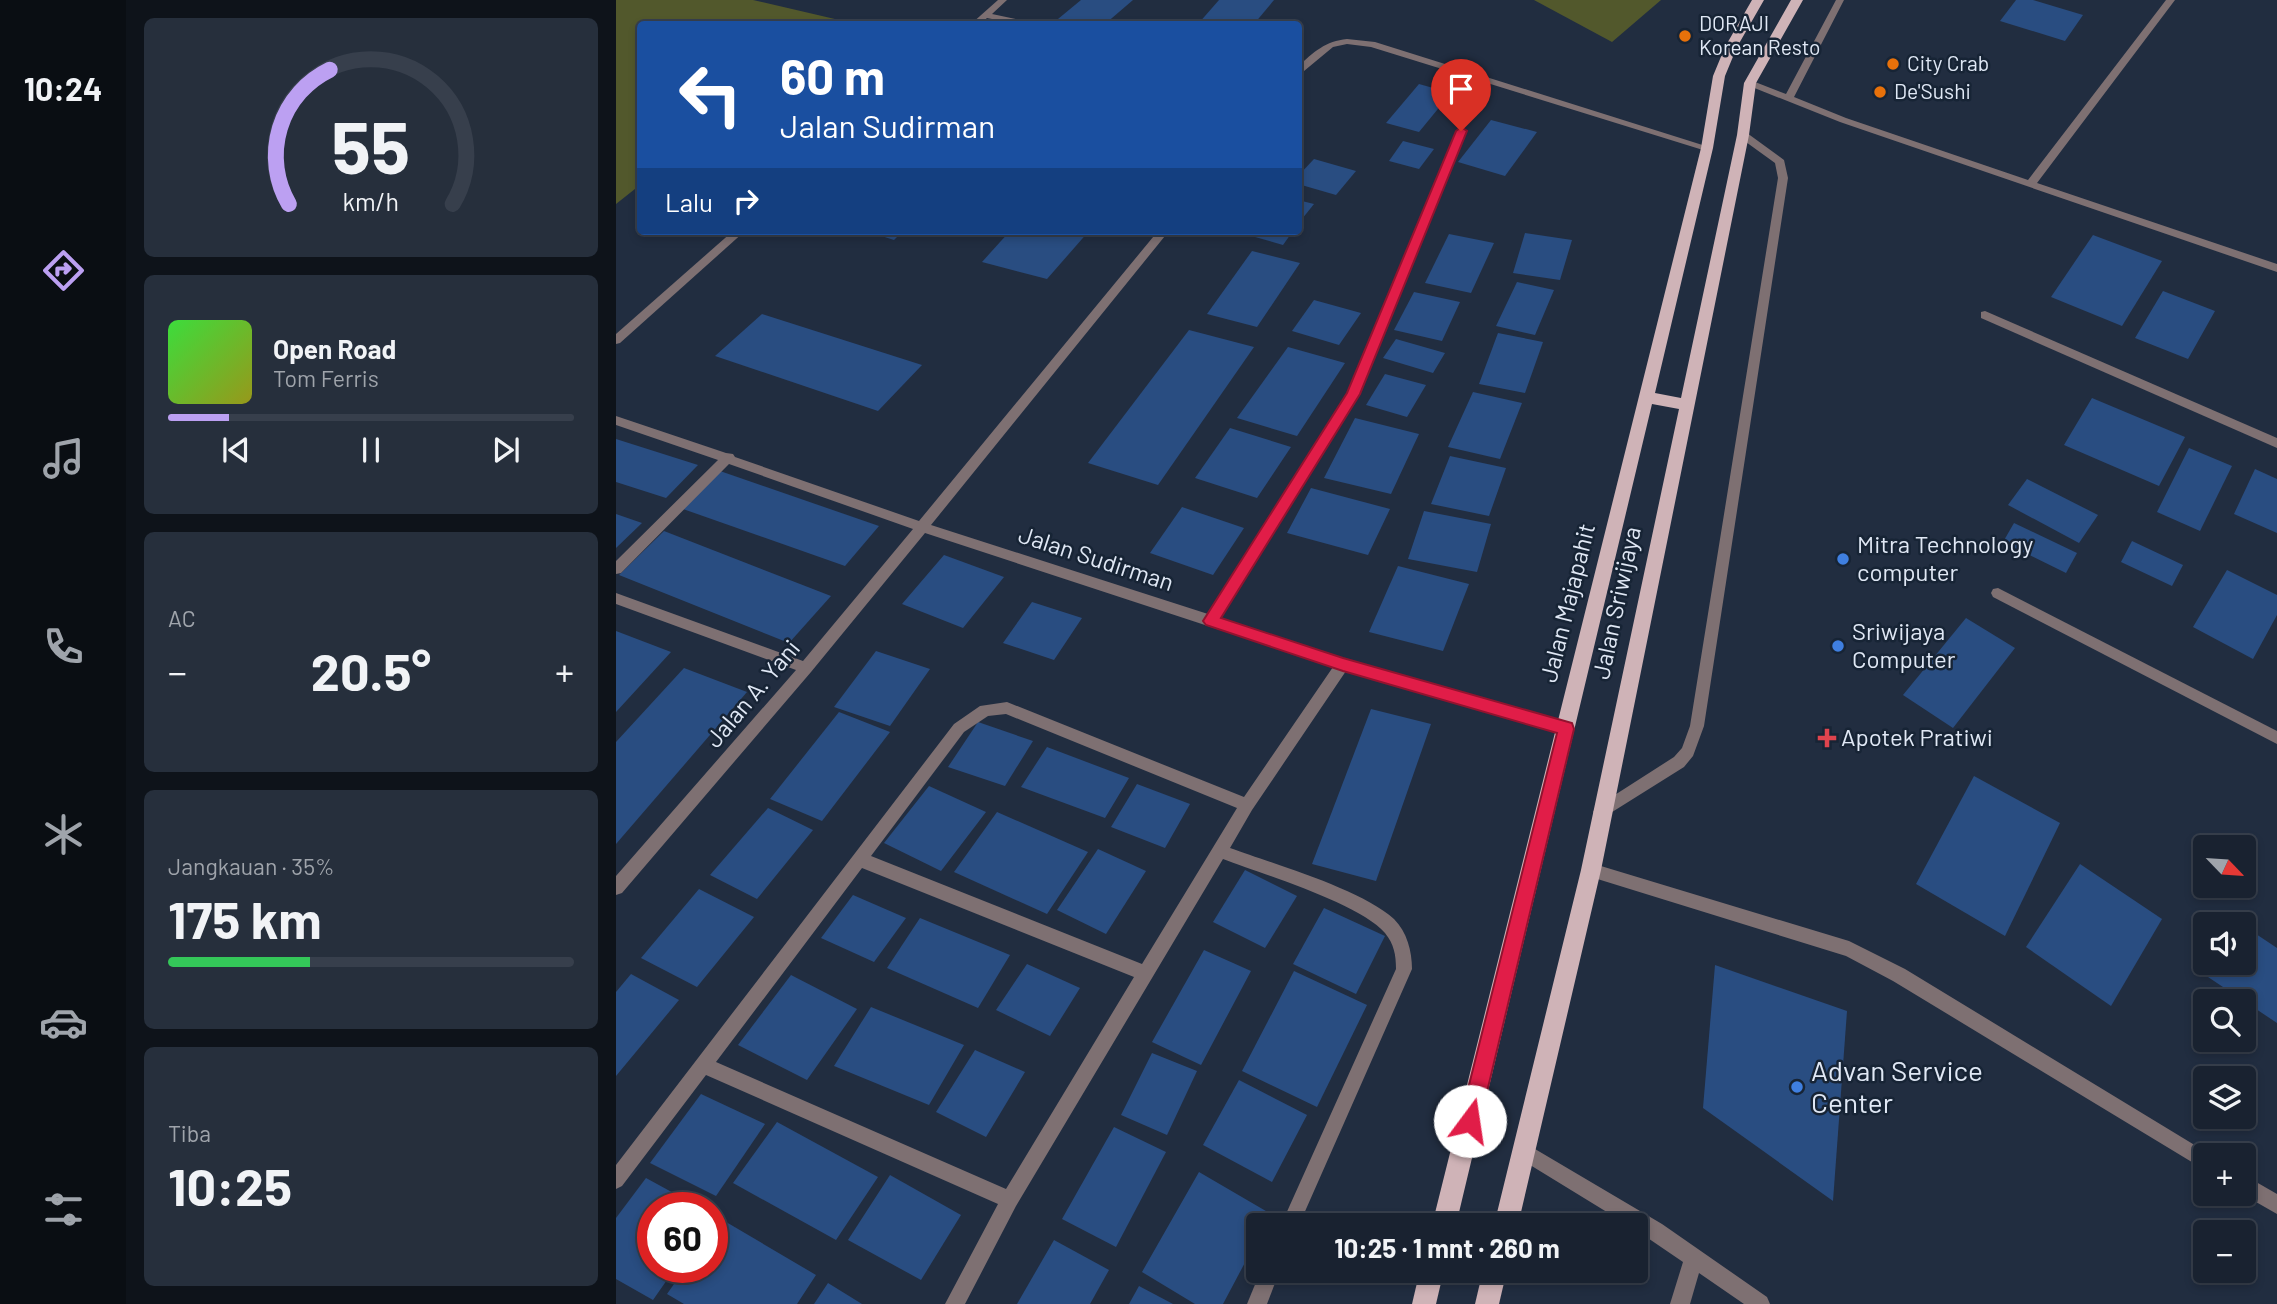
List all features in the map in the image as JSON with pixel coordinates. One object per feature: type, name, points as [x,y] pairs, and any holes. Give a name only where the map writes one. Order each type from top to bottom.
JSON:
[{"type":"main road","name":"Jalan Majapahit","points":[[1447,1213],[1707,148],[1719,76],[1731,47],[1758,0]]},
{"type":"main road","name":"Jalan Sriwijaya","points":[[1509,1213],[1591,870],[1743,135],[1750,83],[1797,0]]},
{"type":"main road","points":[[1646,397],[1687,405]]},
{"type":"main road","points":[[1424,1304],[1429,1283]]},
{"type":"main road","points":[[1488,1304],[1492,1283]]},
{"type":"street","points":[[979,21],[1003,0]]},
{"type":"street","points":[[1789,98],[1840,0]]},
{"type":"street","points":[[2031,183],[2171,0]]},
{"type":"street","points":[[986,16],[1012,21]]},
{"type":"street","points":[[1302,69],[1323,47],[1345,41],[1372,44],[1707,148]]},
{"type":"street","points":[[1750,83],[1843,120],[2277,268]]},
{"type":"street","points":[[1211,621],[1353,394],[1461,131]]},
{"type":"street","points":[[1601,812],[1679,762],[1688,751],[1697,726],[1783,178],[1780,162],[1743,135]]},
{"type":"street","points":[[616,340],[735,235]]},
{"type":"street","name":"Jalan A. Yani","points":[[616,888],[806,668],[1161,235]]},
{"type":"street","points":[[1985,316],[2277,443]]},
{"type":"street","name":"Jalan Sudirman","points":[[616,420],[729,457],[920,526],[1343,664],[1566,729]]},
{"type":"street","points":[[616,569],[729,457]]},
{"type":"street","points":[[1998,593],[2277,738]]},
{"type":"street","points":[[616,598],[806,668]]},
{"type":"street","points":[[955,1304],[1010,1200],[1247,805],[1343,664]]},
{"type":"street","points":[[616,1180],[959,728],[985,710],[1007,708],[1247,805]]},
{"type":"street","points":[[1220,851],[1362,907],[1387,924],[1405,955],[1404,970],[1295,1213]]},
{"type":"street","points":[[859,859],[1146,974]]},
{"type":"street","points":[[1591,870],[1849,949],[1899,975],[2193,1154]]},
{"type":"street","points":[[703,1065],[1010,1200]]},
{"type":"street","points":[[1523,1151],[1695,1258],[1760,1304]]},
{"type":"street","points":[[2256,1192],[2277,1205]]},
{"type":"street","points":[[1680,1304],[1695,1258]]},
{"type":"street","points":[[1257,1304],[1266,1283]]},
{"type":"green space","points":[[616,0],[753,0],[843,21],[637,21],[637,187],[616,204]]},
{"type":"green space","points":[[1534,0],[1661,0],[1612,42]]},
{"type":"building","points":[[1081,0],[1133,0],[1108,21],[1058,19]]},
{"type":"building","points":[[1219,0],[1274,0],[1256,21],[1201,21]]},
{"type":"building","points":[[2016,0],[2033,0],[2083,15],[2065,41],[2000,21]]},
{"type":"building","points":[[1419,84],[1451,93],[1419,132],[1386,123]]},
{"type":"building","points":[[1491,120],[1537,132],[1505,176],[1458,162]]},
{"type":"building","points":[[1403,141],[1434,149],[1419,169],[1389,161]]},
{"type":"building","points":[[1314,159],[1356,171],[1336,195],[1302,185],[1302,172]]},
{"type":"building","points":[[1302,201],[1314,204],[1302,219]]},
{"type":"building","points":[[1525,233],[1572,240],[1560,280],[1513,273]]},
{"type":"building","points":[[1449,234],[1494,243],[1471,293],[1425,283]]},
{"type":"building","points":[[878,235],[899,235],[894,240]]},
{"type":"building","points":[[1006,235],[1086,235],[1047,279],[982,262]]},
{"type":"building","points":[[1248,235],[1290,235],[1283,245]]},
{"type":"building","points":[[2093,235],[2162,261],[2122,326],[2051,297]]},
{"type":"building","points":[[1252,251],[1300,263],[1257,327],[1207,314]]},
{"type":"building","points":[[1517,282],[1554,290],[1535,335],[1496,326]]},
{"type":"building","points":[[2163,291],[2215,311],[2188,359],[2135,338]]},
{"type":"building","points":[[1414,292],[1460,302],[1442,341],[1394,330]]},
{"type":"building","points":[[1314,300],[1361,313],[1339,345],[1292,331]]},
{"type":"building","points":[[762,314],[922,365],[878,411],[715,356]]},
{"type":"building","points":[[1189,330],[1254,347],[1158,485],[1088,463]]},
{"type":"building","points":[[1498,333],[1543,342],[1525,393],[1479,384]]},
{"type":"building","points":[[1396,339],[1445,353],[1433,373],[1383,358]]},
{"type":"building","points":[[1288,347],[1345,363],[1297,436],[1237,418]]},
{"type":"building","points":[[1385,374],[1426,385],[1407,417],[1366,405]]},
{"type":"building","points":[[1473,392],[1522,403],[1500,459],[1448,447]]},
{"type":"building","points":[[2092,398],[2185,437],[2159,486],[2064,445]]},
{"type":"building","points":[[1355,418],[1419,434],[1391,494],[1324,478]]},
{"type":"building","points":[[1230,428],[1291,447],[1257,498],[1195,478]]},
{"type":"building","points":[[616,439],[698,465],[666,498],[616,482]]},
{"type":"building","points":[[2189,448],[2232,466],[2200,531],[2157,512]]},
{"type":"building","points":[[1450,456],[1506,468],[1489,516],[1431,504]]},
{"type":"building","points":[[2255,469],[2277,479],[2277,533],[2234,514]]},
{"type":"building","points":[[720,471],[879,526],[845,566],[683,509]]},
{"type":"building","points":[[2027,479],[2098,515],[2079,543],[2008,505]]},
{"type":"building","points":[[1311,488],[1390,509],[1368,555],[1287,533]]},
{"type":"building","points":[[1182,507],[1244,528],[1213,575],[1150,553]]},
{"type":"building","points":[[1424,511],[1491,524],[1477,572],[1408,559]]},
{"type":"building","points":[[616,514],[642,523],[616,548]]},
{"type":"building","points":[[2014,523],[2077,553],[2066,573],[2003,542]]},
{"type":"building","points":[[664,531],[831,596],[789,643],[619,575]]},
{"type":"building","points":[[2132,541],[2183,565],[2172,586],[2121,562]]},
{"type":"building","points":[[944,555],[1004,577],[963,628],[902,604]]},
{"type":"building","points":[[1398,566],[1469,584],[1443,651],[1369,632]]},
{"type":"building","points":[[2227,570],[2277,595],[2277,615],[2253,659],[2193,627]]},
{"type":"building","points":[[1032,602],[1082,618],[1054,660],[1003,643]]},
{"type":"building","points":[[1966,618],[2015,648],[1953,728],[1903,695]]},
{"type":"building","points":[[616,631],[671,652],[616,712]]},
{"type":"building","points":[[876,651],[930,669],[890,726],[834,707]]},
{"type":"building","points":[[684,668],[747,692],[616,844],[616,742]]},
{"type":"building","points":[[1371,709],[1431,724],[1376,881],[1312,864]]},
{"type":"building","points":[[839,712],[890,732],[822,821],[770,799]]},
{"type":"building","points":[[978,722],[1033,741],[1005,786],[948,767]]},
{"type":"building","points":[[1047,747],[1129,778],[1105,818],[1021,787]]},
{"type":"building","points":[[1974,776],[2060,823],[2005,936],[1916,884]]},
{"type":"building","points":[[1137,784],[1190,804],[1165,848],[1111,827]]},
{"type":"building","points":[[929,786],[986,812],[941,871],[884,843]]},
{"type":"building","points":[[768,808],[813,830],[757,899],[710,875]]},
{"type":"building","points":[[997,812],[1088,852],[1047,914],[954,872]]},
{"type":"building","points":[[1098,849],[1146,871],[1106,934],[1057,910]]},
{"type":"building","points":[[2080,864],[2162,919],[2111,1006],[2026,947]]},
{"type":"building","points":[[1245,870],[1297,896],[1265,948],[1213,922]]},
{"type":"building","points":[[699,889],[754,917],[697,987],[641,958]]},
{"type":"building","points":[[853,895],[906,918],[874,962],[821,938]]},
{"type":"building","points":[[1324,908],[1385,936],[1356,994],[1293,964]]},
{"type":"building","points":[[920,918],[1010,955],[978,1008],[887,968]]},
{"type":"building","points":[[2256,934],[2277,948],[2277,1023],[2256,1009],[2256,989],[2226,989],[2208,977],[2256,975]]},
{"type":"building","points":[[1204,950],[1251,971],[1201,1065],[1152,1042]]},
{"type":"building","points":[[1027,964],[1080,988],[1050,1036],[996,1010]]},
{"type":"building","points":[[1715,965],[1847,1011],[1833,1201],[1703,1108]]},
{"type":"building","points":[[1294,971],[1367,1005],[1317,1107],[1242,1071]]},
{"type":"building","points":[[631,974],[679,1000],[616,1076],[616,992]]},
{"type":"building","points":[[791,975],[857,1009],[807,1080],[738,1045]]},
{"type":"building","points":[[871,1007],[964,1045],[929,1105],[834,1066]]},
{"type":"building","points":[[975,1050],[1025,1072],[986,1137],[936,1112]]},
{"type":"building","points":[[1152,1053],[1197,1071],[1167,1135],[1121,1115]]},
{"type":"building","points":[[1239,1080],[1307,1115],[1272,1182],[1203,1145]]},
{"type":"building","points":[[701,1094],[765,1124],[719,1192],[708,1192],[650,1163]]},
{"type":"building","points":[[777,1122],[878,1177],[836,1240],[733,1183]]},
{"type":"building","points":[[1114,1127],[1166,1152],[1116,1247],[1062,1219]]},
{"type":"building","points":[[1199,1172],[1269,1213],[1246,1213],[1246,1261],[1223,1304],[1195,1304],[1142,1272]]},
{"type":"building","points":[[890,1175],[961,1215],[921,1280],[848,1240]]},
{"type":"building","points":[[646,1178],[672,1192],[637,1192],[637,1283],[665,1283],[653,1300],[616,1279],[616,1218]]},
{"type":"building","points":[[728,1223],[816,1275],[797,1304],[684,1304],[667,1294],[675,1283],[728,1283]]},
{"type":"building","points":[[1054,1240],[1109,1270],[1090,1304],[1017,1304]]},
{"type":"building","points":[[828,1283],[862,1304],[814,1304]]},
{"type":"building","points":[[1139,1286],[1173,1304],[1129,1304]]},
{"type":"place","name":"DORAJI Korean Resto","points":[[1685,36]]},
{"type":"place","name":"City Crab","points":[[1893,64]]},
{"type":"place","name":"De'Sushi","points":[[1880,92]]},
{"type":"place","name":"Mitra Technology computer","points":[[1843,559]]},
{"type":"place","name":"Sriwijaya Computer","points":[[1838,646]]},
{"type":"place","name":"Apotek Pratiwi","points":[[1827,738]]},
{"type":"place","name":"Advan Service Center","points":[[1797,1087]]},
{"type":"route","points":[[1461,131],[1415,249],[1353,394],[1211,621],[1343,664],[1566,729],[1470,1121]]}]
